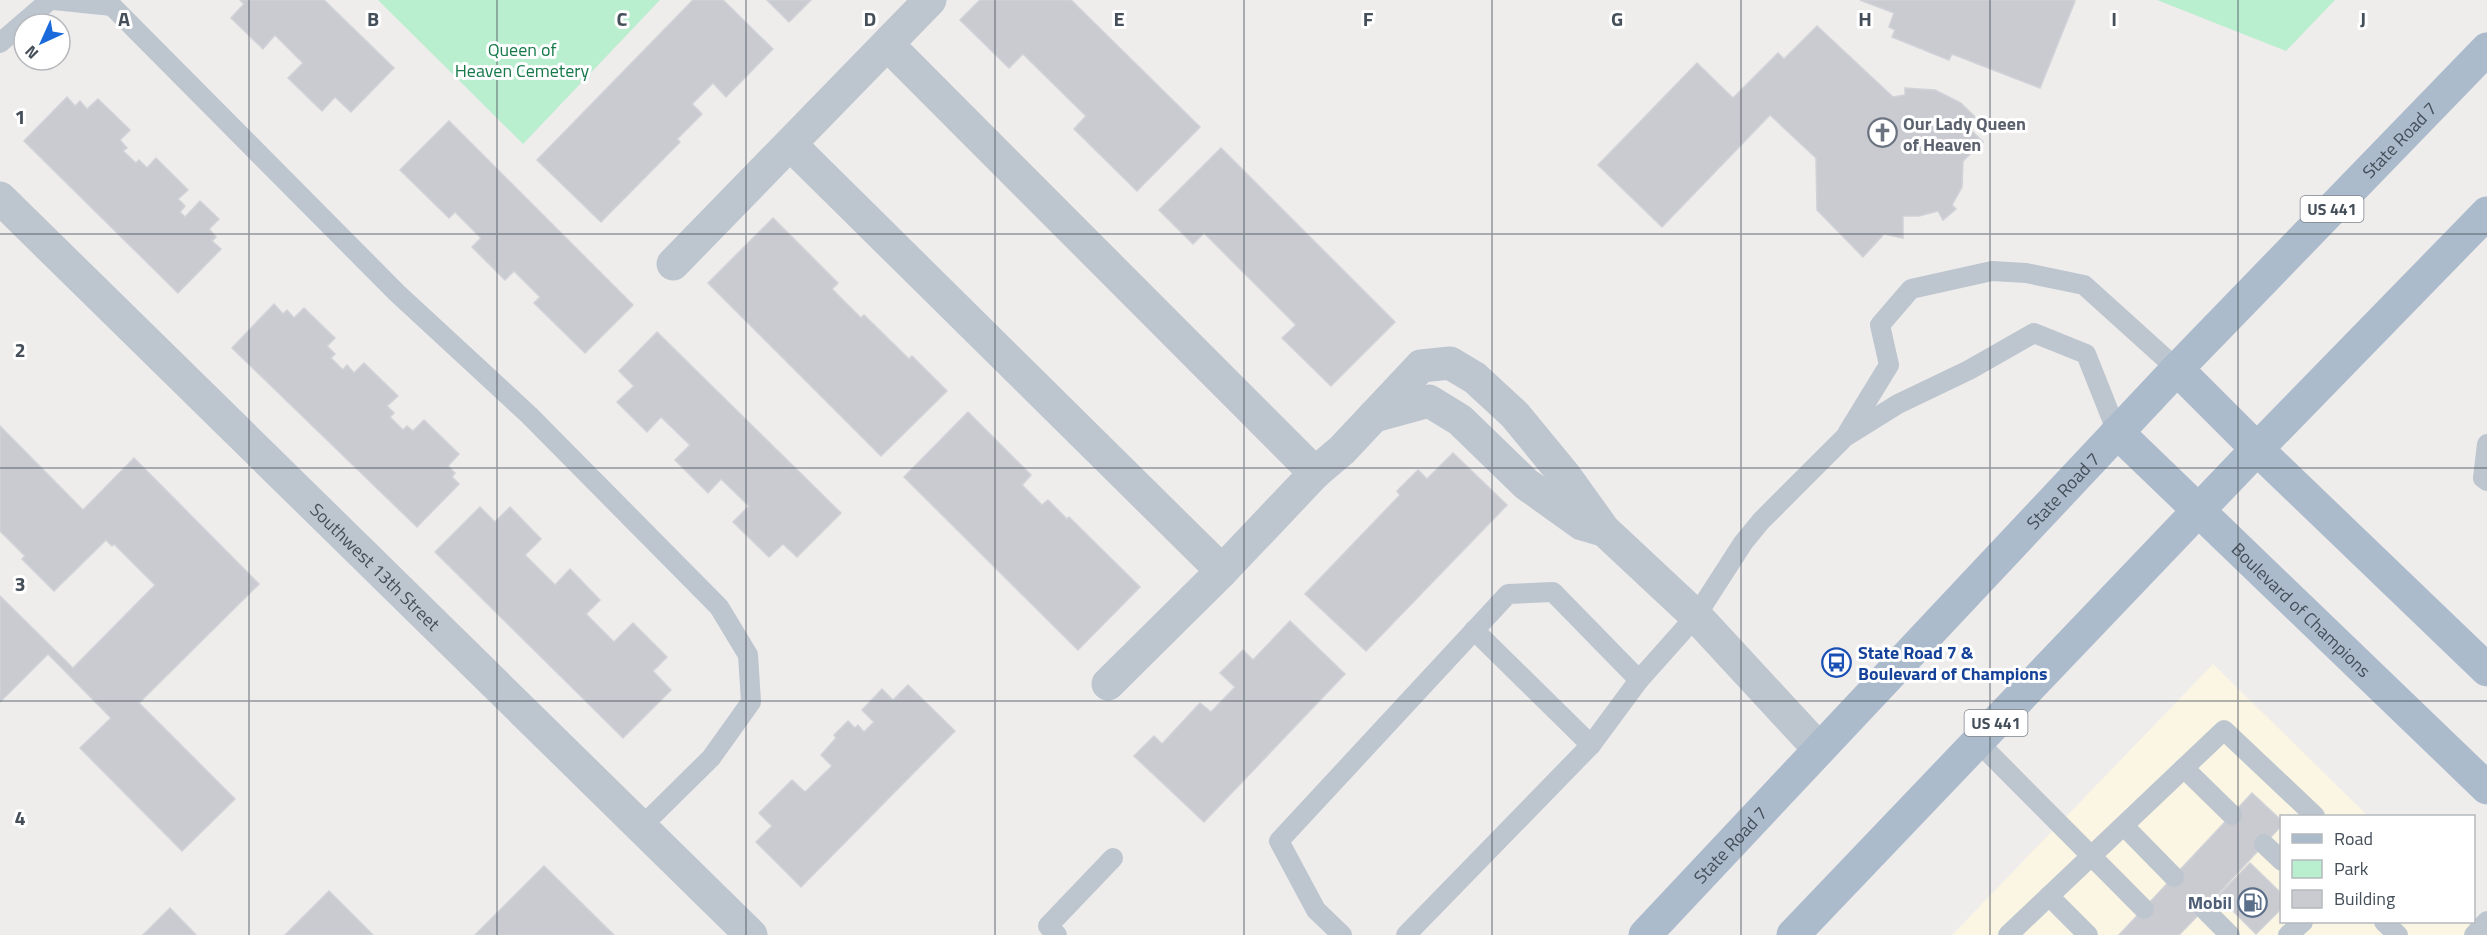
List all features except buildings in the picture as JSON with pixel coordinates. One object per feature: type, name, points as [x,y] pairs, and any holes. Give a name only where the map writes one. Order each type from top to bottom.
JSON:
[{"type":"main road","name":"State Road 7","points":[[1645,935],[2117,432],[2487,49]]},
{"type":"main road","name":"US 441","points":[[1793,935],[2257,449],[2487,213]]},
{"type":"main road","points":[[2177,369],[2487,670]]},
{"type":"main road","name":"Boulevard of Champions","points":[[2117,432],[2487,788]]},
{"type":"street","points":[[673,264],[791,146],[930,0]]},
{"type":"street","points":[[888,45],[1315,473]]},
{"type":"street","points":[[791,146],[1222,571]]},
{"type":"street","name":"Southwest 13th Street","points":[[0,198],[751,935]]},
{"type":"street","points":[[1108,684],[1222,571],[1315,473],[1342,450],[1421,366],[1450,363],[1475,378],[1515,416],[1566,477],[1604,530],[1696,616],[1819,749]]},
{"type":"street","points":[[1374,416],[1429,401],[1460,420],[1526,484],[1582,524],[1604,530]]},
{"type":"lane","points":[[0,43],[52,0],[112,6],[397,293],[529,415],[719,608],[748,655],[751,702],[711,758],[640,827]]},
{"type":"lane","points":[[1406,935],[1591,745],[1639,680],[1696,616],[1755,528],[1845,437],[1889,366],[1880,325],[1911,289],[1992,271],[2026,273],[2084,285],[2177,369]]},
{"type":"lane","points":[[1845,437],[1898,404],[1969,370],[2034,333],[2085,354],[2117,432]]},
{"type":"lane","points":[[2487,444],[2483,478],[2487,481]]},
{"type":"lane","points":[[1342,935],[1316,910],[1279,841],[1508,594],[1553,592],[1639,680]]},
{"type":"lane","points":[[1474,630],[1591,745]]},
{"type":"lane","points":[[2008,935],[2224,730],[2314,815]]},
{"type":"lane","points":[[1978,742],[2093,855],[2144,909]]},
{"type":"lane","points":[[2184,768],[2232,814]]},
{"type":"lane","points":[[2124,826],[2174,877]]},
{"type":"lane","points":[[2264,844],[2280,859]]},
{"type":"lane","points":[[1057,935],[1048,926],[1113,858]]},
{"type":"lane","points":[[2049,896],[2088,935]]},
{"type":"lane","points":[[2204,909],[2230,935]]},
{"type":"lane","points":[[2474,935],[2487,921]]},
{"type":"lane","points":[[2288,935],[2301,923]]},
{"type":"lane","points":[[2386,923],[2398,935]]},
{"type":"shaded area","points":[[2213,664],[2367,815],[2280,815],[2280,923],[2475,923],[2475,921],[2487,935],[1952,935]]},
{"type":"green space","name":"Queen of Heaven Cemetery","points":[[378,0],[660,0],[523,144]]},
{"type":"green space","points":[[2157,0],[2335,0],[2286,51]]},
{"type":"place","name":"Our Lady Queen of Heaven","points":[[1882,133]]},
{"type":"place","name":"State Road 7 & Boulevard of Champions","points":[[1837,662]]},
{"type":"place","name":"Mobil","points":[[2253,902]]}]
